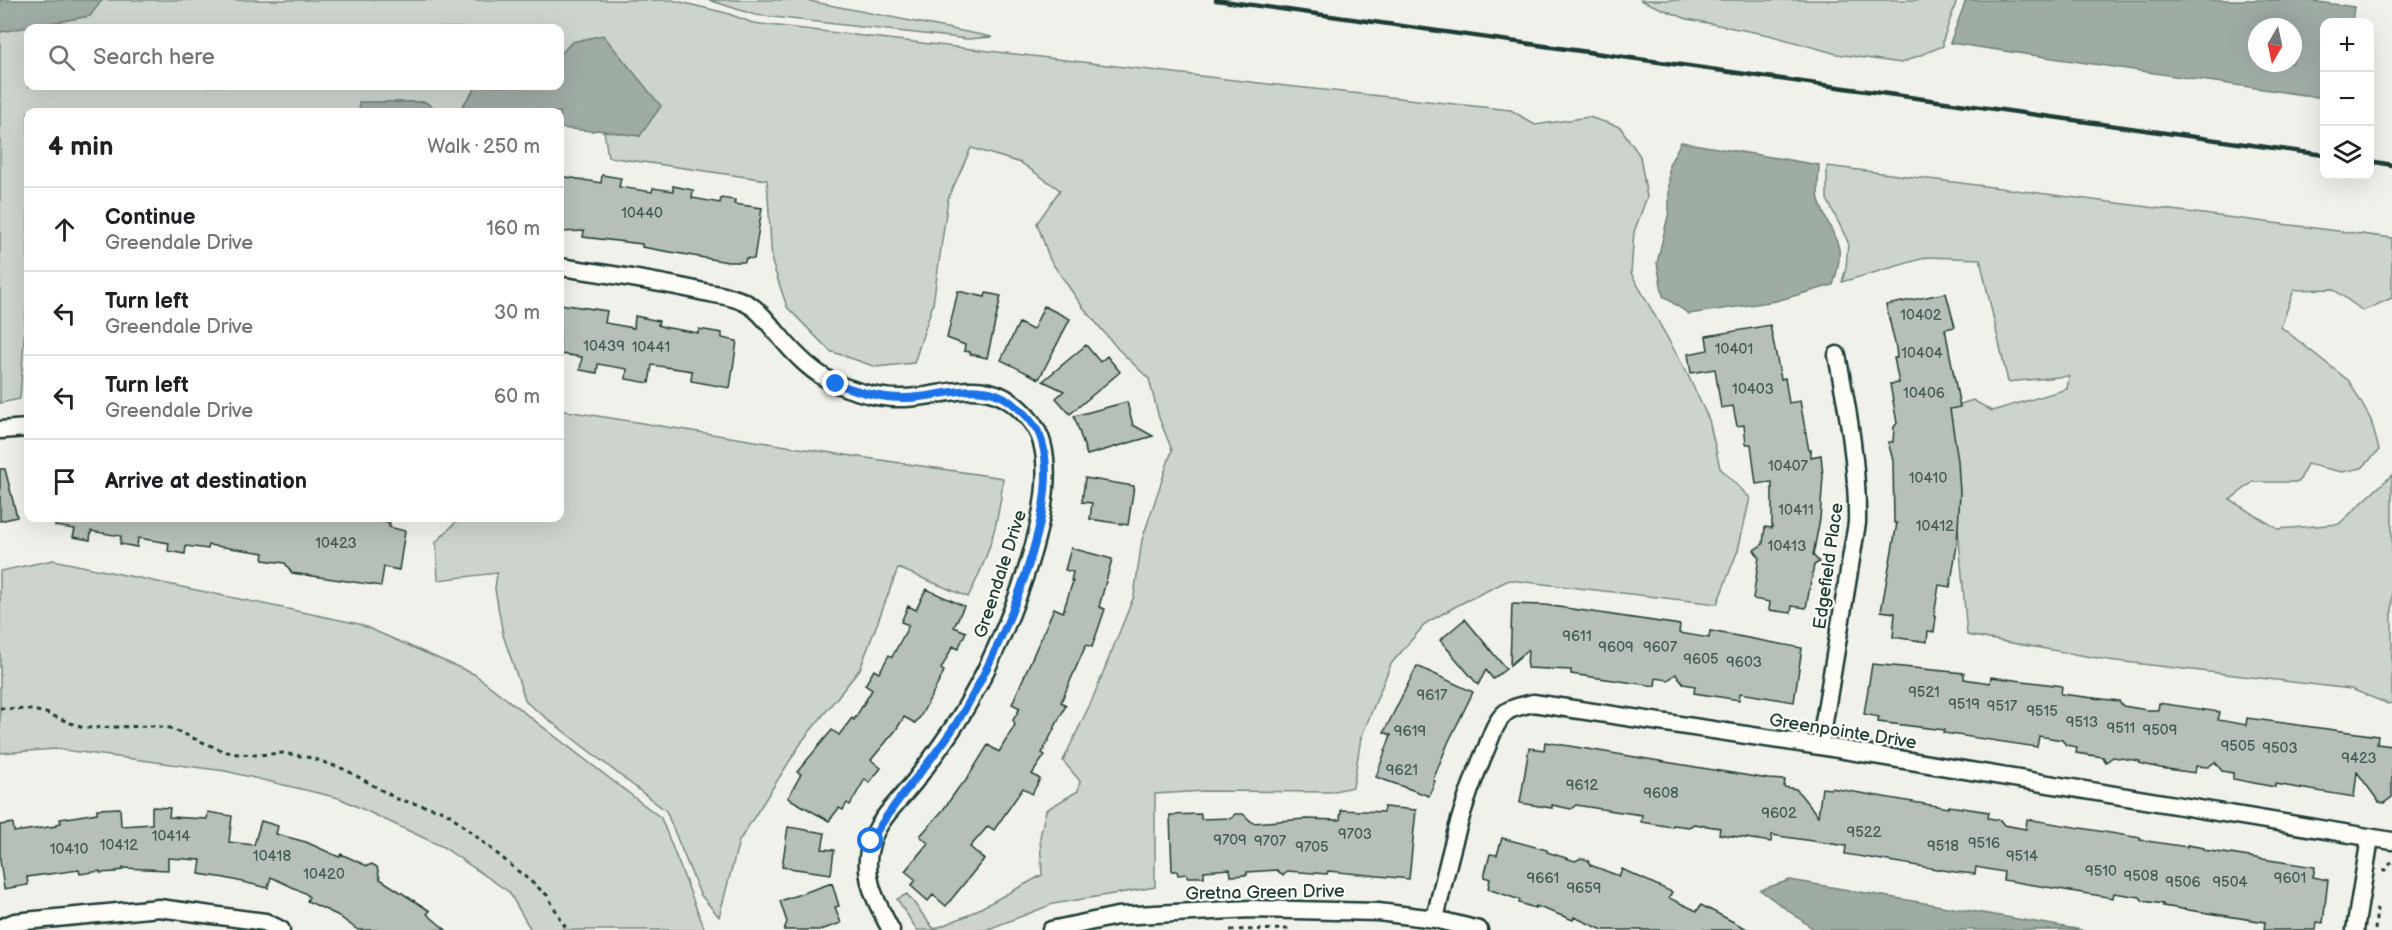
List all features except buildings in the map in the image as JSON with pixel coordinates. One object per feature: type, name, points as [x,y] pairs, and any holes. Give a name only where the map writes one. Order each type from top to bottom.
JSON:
[{"type":"street","name":"Greendale Drive","points":[[564,268],[735,298],[752,306],[795,354],[836,384],[863,393],[894,398],[980,391],[1003,397],[1022,411],[1035,425],[1042,441],[1047,465],[1045,489],[1037,533],[1011,615],[995,653],[957,722],[882,822],[871,841],[867,859],[868,876],[872,892],[891,930]]},
{"type":"street","name":"Edgefield Place","points":[[1820,746],[1857,523],[1858,487],[1850,419],[1837,355]]},
{"type":"street","points":[[0,430],[24,428]]},
{"type":"street","name":"Greenpointe Drive","points":[[1435,919],[1456,827],[1474,775],[1496,726],[1510,709],[1533,703],[1820,746],[2392,841]]},
{"type":"street","points":[[2355,930],[2370,838]]},
{"type":"street","points":[[0,928],[15,922],[159,908],[265,921],[281,930]]},
{"type":"street","name":"Gretna Green Drive","points":[[1051,930],[1118,916],[1251,909],[1378,912],[1435,919],[1479,930]]},
{"type":"path","points":[[0,708],[46,713],[83,728],[153,726],[170,728],[223,751],[257,755],[283,753],[312,758],[346,770],[397,799],[444,811],[454,818],[547,895],[567,930]]},
{"type":"path","points":[[2382,875],[2384,869],[2392,862]]},
{"type":"path","points":[[2375,930],[2379,897]]},
{"type":"path","points":[[1230,930],[1300,928]]},
{"type":"shaded area","points":[[0,0],[102,0],[90,16],[45,24],[24,24],[24,28],[0,32]]},
{"type":"shaded area","points":[[102,0],[672,0],[726,13],[753,23],[1259,83],[1511,110],[1535,125],[1589,117],[1620,127],[1640,156],[1647,197],[1634,232],[1631,273],[1686,371],[1709,420],[1720,468],[1750,498],[1738,550],[1717,604],[1509,580],[1426,623],[1391,664],[1361,738],[1353,787],[1330,792],[1205,791],[1155,794],[1155,887],[1053,904],[986,930],[917,930],[897,899],[907,894],[934,929],[966,916],[1042,875],[1040,837],[1046,810],[1078,791],[1080,781],[1063,761],[1092,700],[1134,596],[1142,540],[1172,450],[1159,418],[1149,379],[1118,349],[1082,306],[1050,260],[1037,223],[1060,190],[1021,163],[971,148],[948,199],[933,304],[914,363],[876,367],[830,351],[787,307],[772,262],[767,180],[608,157],[604,131],[640,136],[572,42],[564,51],[564,24],[34,24],[89,16]]},
{"type":"shaded area","points":[[709,0],[804,0],[992,37],[968,39],[755,15]]},
{"type":"shaded area","points":[[1640,0],[1957,0],[1943,46],[1901,63],[1837,54],[1769,35],[1687,19]]},
{"type":"shaded area","points":[[1966,0],[2303,0],[2354,7],[2353,18],[2320,18],[2320,97],[1950,43]]},
{"type":"shaded area","points":[[24,25],[24,90],[474,90],[461,108],[434,108],[425,102],[360,103],[360,108],[24,108],[24,340],[20,399],[0,403],[0,29]]},
{"type":"shaded area","points":[[603,35],[661,106],[640,136],[564,128],[564,108],[461,108],[474,90],[564,90],[564,51],[572,42]]},
{"type":"shaded area","points":[[359,102],[425,102],[434,108],[360,108]]},
{"type":"shaded area","points":[[1681,142],[1819,165],[1819,199],[1839,249],[1833,285],[1776,301],[1689,314],[1663,296],[1657,263],[1669,212],[1669,165]]},
{"type":"shaded area","points":[[1827,166],[2392,238],[2392,298],[2363,311],[2333,289],[2294,290],[2281,327],[2349,381],[2371,420],[2379,450],[2362,468],[2342,472],[2307,464],[2299,482],[2253,482],[2230,500],[2278,529],[2339,524],[2392,475],[2392,703],[2388,704],[2351,689],[2108,660],[1967,635],[1948,408],[1973,400],[1992,411],[2067,389],[2069,376],[2008,382],[1980,259],[1928,257],[1842,282],[1846,268],[1848,242],[1827,199]]},
{"type":"shaded area","points":[[564,411],[1003,478],[992,539],[968,597],[898,568],[860,669],[803,740],[739,841],[719,917],[700,894],[666,811],[526,702],[503,635],[495,589],[497,573],[438,580],[436,542],[456,522],[564,522]]},
{"type":"shaded area","points":[[53,560],[359,624],[474,674],[661,818],[705,930],[531,930],[509,892],[443,847],[339,798],[225,771],[56,749],[0,753],[0,571]]},
{"type":"shaded area","points":[[1790,880],[2082,930],[1815,930],[1760,890]]},
{"type":"railway","points":[[1216,0],[2320,154]]},
{"type":"railway","points":[[2374,162],[2392,165]]},
{"type":"route","points":[[836,384],[883,398],[905,399],[945,392],[980,391],[1003,397],[1022,411],[1035,425],[1042,441],[1047,465],[1037,533],[1011,615],[995,653],[953,729],[882,822],[871,841]]}]
